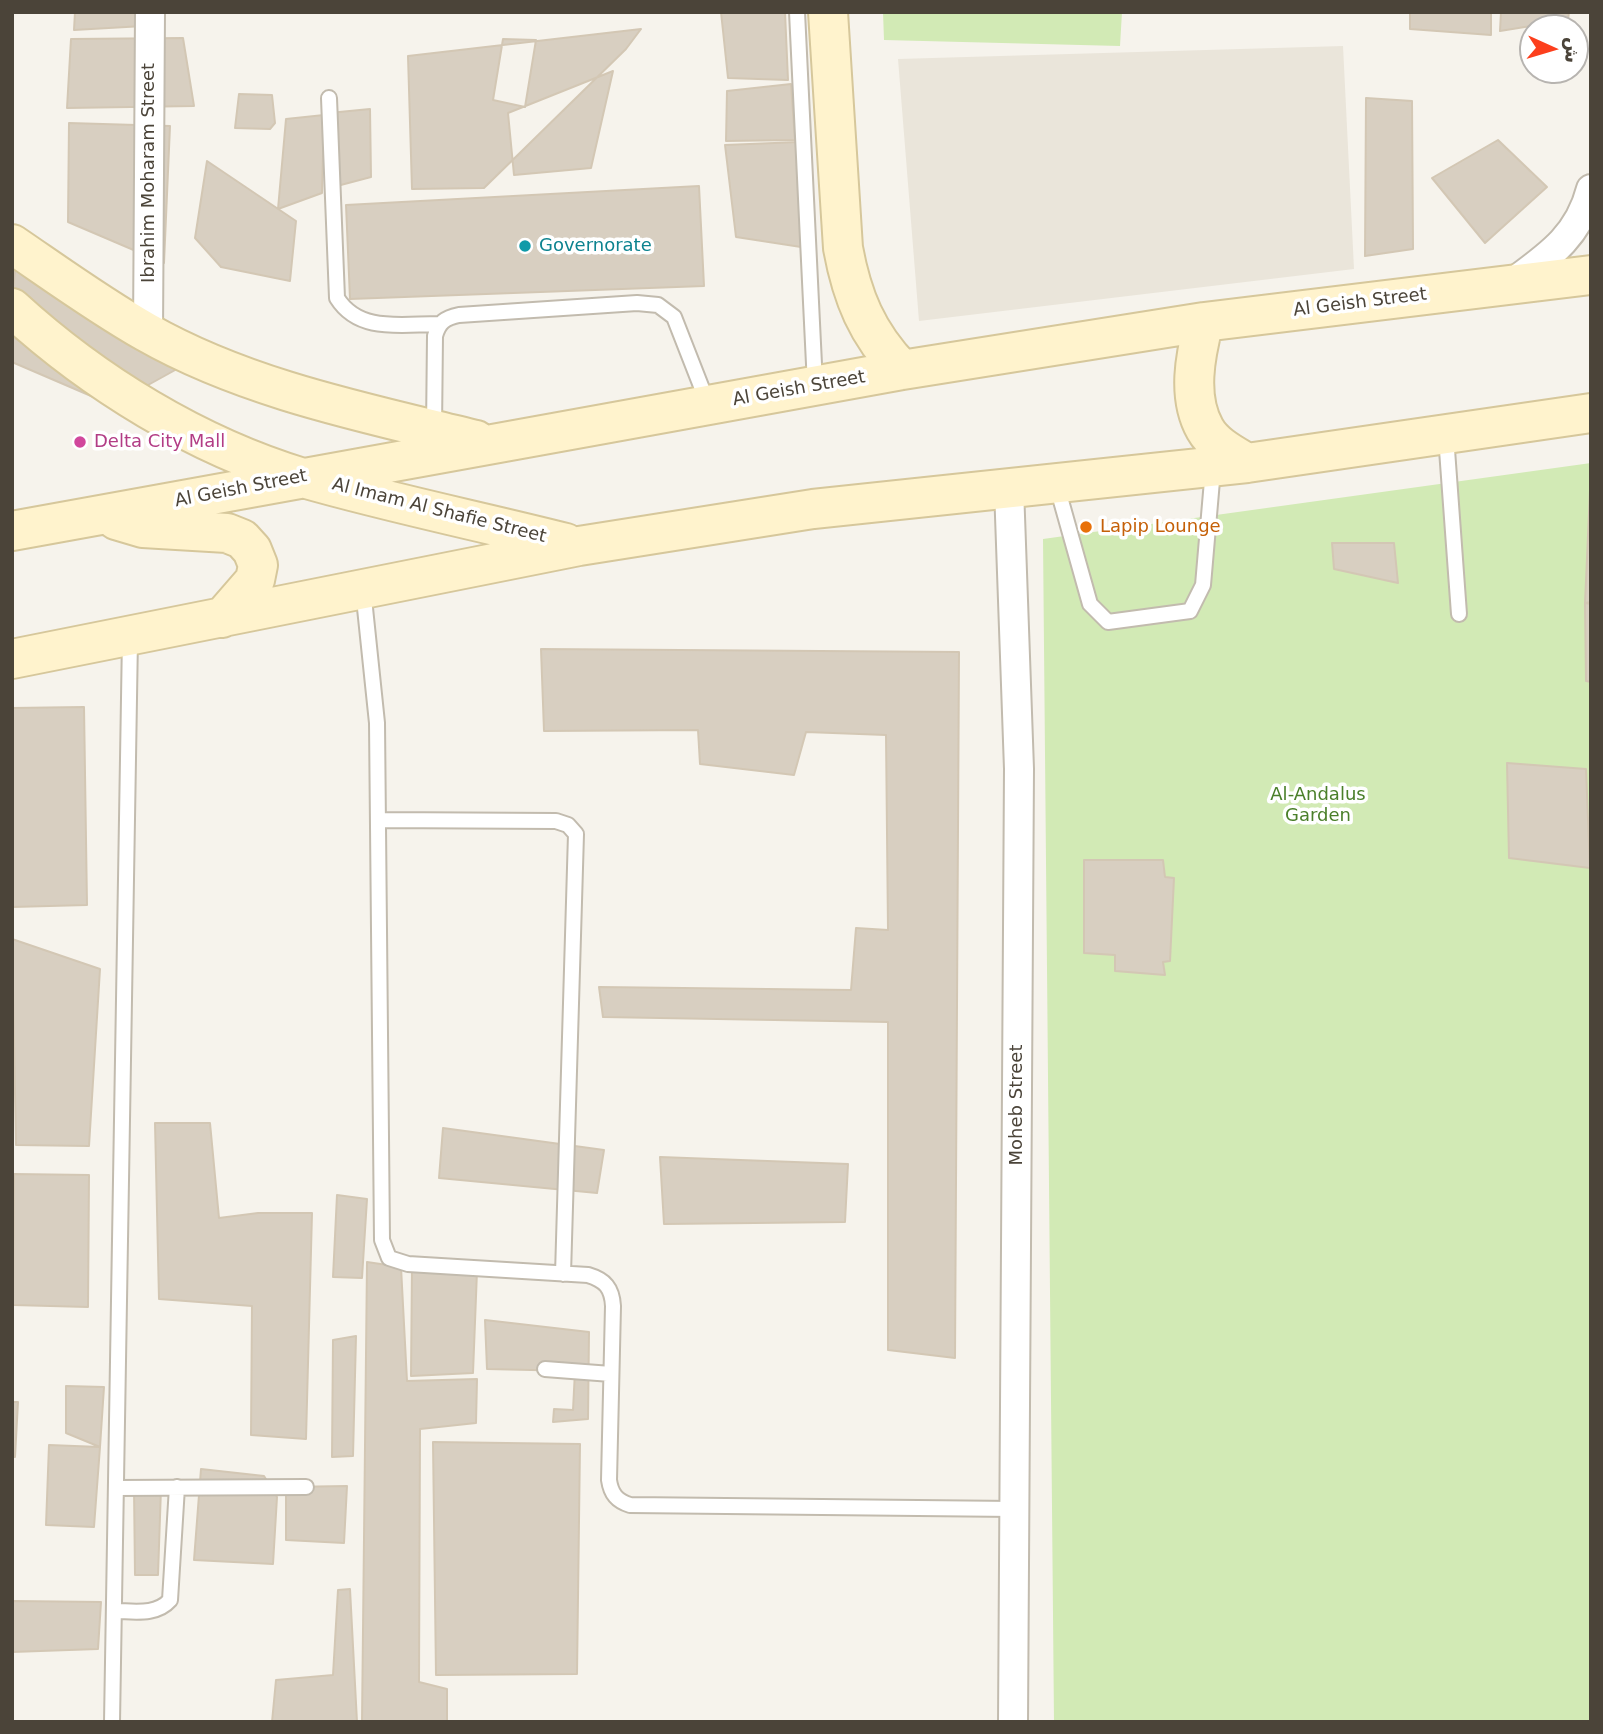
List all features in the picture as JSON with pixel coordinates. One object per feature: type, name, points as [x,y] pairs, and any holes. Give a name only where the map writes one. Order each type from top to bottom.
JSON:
[{"type":"main road","points":[[828,12],[844,248],[850,283],[862,316],[880,347],[902,370]]},
{"type":"main road","points":[[12,244],[148,333],[216,364],[289,390],[488,443]]},
{"type":"main road","name":"Al Geish Street","points":[[12,531],[902,370],[1204,322],[1591,275]]},
{"type":"main road","name":"Al Imam Al Shafie Street","points":[[12,308],[67,354],[156,413],[228,449],[303,478],[579,546]]},
{"type":"main road","points":[[1204,322],[1195,358],[1195,394],[1205,429],[1220,446],[1230,465]]},
{"type":"main road","points":[[12,659],[222,618],[362,587],[579,546],[813,509],[1230,465],[1591,413]]},
{"type":"main road","points":[[98,516],[144,528],[227,533],[242,539],[252,550],[258,565],[255,580],[222,618]]},
{"type":"street","name":"Ibrahim Moharam Street","points":[[148,333],[150,12]]},
{"type":"street","points":[[1509,285],[1560,248],[1577,223],[1591,189]]},
{"type":"street","name":"Moheb Street","points":[[1009,488],[1019,769],[1013,1722]]},
{"type":"lane","points":[[797,12],[815,386]]},
{"type":"lane","points":[[329,98],[337,298],[344,309],[365,323],[438,324]]},
{"type":"lane","points":[[434,430],[435,336],[438,324],[447,317],[459,315],[637,303],[658,305],[674,317],[708,405]]},
{"type":"lane","points":[[1446,435],[1459,614]]},
{"type":"lane","points":[[1055,482],[1090,604],[1108,622],[1190,611],[1203,585],[1230,465]]},
{"type":"lane","points":[[362,587],[377,712],[384,1250],[398,1263],[598,1278],[612,1294],[609,1480],[610,1489],[621,1503],[1014,1509]]},
{"type":"lane","points":[[112,1722],[130,636]]},
{"type":"lane","points":[[379,820],[556,821],[568,825],[576,834],[563,1274]]},
{"type":"lane","points":[[545,1369],[611,1374]]},
{"type":"lane","points":[[114,1611],[151,1611],[170,1600],[177,1487]]},
{"type":"lane","points":[[116,1488],[306,1487]]},
{"type":"shaded area","points":[[1343,46],[1354,269],[919,321],[898,59]]},
{"type":"green space","points":[[883,12],[1122,12],[1120,46],[884,40]]},
{"type":"green space","name":"Al-Andalus Garden","points":[[1591,463],[1591,1722],[1054,1722],[1043,539]]},
{"type":"building","points":[[75,12],[163,12],[161,25],[74,30]]},
{"type":"building","points":[[721,12],[785,12],[788,80],[728,78]]},
{"type":"building","points":[[1410,12],[1491,12],[1491,35],[1410,29]]},
{"type":"building","points":[[1501,12],[1569,12],[1519,14],[1519,28],[1500,31]]},
{"type":"building","points":[[641,29],[626,49],[484,188],[412,189],[408,56]]},
{"type":"building","points":[[183,38],[194,106],[67,108],[71,39]]},
{"type":"building","points":[[503,39],[536,40],[525,107],[493,100]]},
{"type":"building","points":[[613,71],[591,168],[514,175],[508,113]]},
{"type":"building","points":[[791,84],[795,140],[726,141],[727,91]]},
{"type":"building","points":[[239,94],[272,95],[275,123],[270,129],[235,128]]},
{"type":"building","points":[[1366,98],[1412,101],[1413,249],[1365,256]]},
{"type":"building","points":[[370,109],[371,177],[337,186],[329,113]]},
{"type":"building","points":[[324,115],[322,193],[278,209],[286,119]]},
{"type":"building","points":[[69,123],[170,126],[164,263],[68,222]]},
{"type":"building","points":[[1498,140],[1547,187],[1485,243],[1432,178]]},
{"type":"building","points":[[799,142],[801,247],[736,237],[725,145]]},
{"type":"building","points":[[207,161],[296,221],[290,281],[221,267],[195,238]]},
{"type":"building","name":"Governorate","points":[[699,186],[704,286],[350,299],[346,205]]},
{"type":"building","points":[[16,262],[177,369],[112,405],[12,362],[12,298]]},
{"type":"building","points":[[1591,468],[1591,602],[1585,603]]},
{"type":"building","points":[[1332,543],[1394,543],[1398,583],[1334,569]]},
{"type":"building","points":[[1585,603],[1591,604],[1591,682],[1586,681]]},
{"type":"building","points":[[541,649],[959,652],[955,1358],[888,1350],[888,1022],[603,1017],[599,987],[851,990],[856,928],[888,930],[886,735],[806,732],[794,775],[700,764],[698,730],[544,731]]},
{"type":"building","points":[[84,707],[87,905],[12,907],[12,708]]},
{"type":"building","points":[[1507,763],[1586,769],[1590,868],[1509,858]]},
{"type":"building","points":[[1084,860],[1163,860],[1165,877],[1174,878],[1170,961],[1163,962],[1165,975],[1115,971],[1115,955],[1084,953]]},
{"type":"building","points":[[12,939],[100,969],[89,1146],[16,1145]]},
{"type":"building","points":[[155,1123],[210,1123],[219,1218],[258,1213],[312,1213],[306,1439],[251,1435],[252,1306],[159,1299]]},
{"type":"building","points":[[443,1128],[604,1150],[597,1193],[439,1178]]},
{"type":"building","points":[[660,1157],[848,1164],[845,1222],[664,1224]]},
{"type":"building","points":[[14,1174],[89,1175],[88,1307],[13,1305]]},
{"type":"building","points":[[337,1195],[367,1199],[362,1278],[333,1277]]},
{"type":"building","points":[[367,1262],[401,1267],[407,1381],[477,1379],[476,1423],[420,1429],[419,1682],[447,1689],[447,1722],[362,1722]]},
{"type":"building","points":[[412,1267],[477,1271],[473,1373],[411,1376]]},
{"type":"building","points":[[485,1320],[589,1332],[588,1419],[553,1422],[554,1409],[573,1410],[575,1371],[487,1369]]},
{"type":"building","points":[[356,1336],[353,1456],[332,1457],[333,1340]]},
{"type":"building","points":[[66,1386],[104,1387],[100,1447],[66,1433]]},
{"type":"building","points":[[12,1402],[18,1402],[15,1457],[12,1457]]},
{"type":"building","points":[[433,1442],[580,1444],[577,1674],[436,1675]]},
{"type":"building","points":[[49,1445],[100,1447],[94,1527],[46,1525]]},
{"type":"building","points":[[201,1469],[264,1476],[277,1497],[273,1564],[194,1560]]},
{"type":"building","points":[[347,1486],[344,1543],[286,1540],[286,1487]]},
{"type":"building","points":[[134,1488],[161,1488],[158,1575],[135,1575]]},
{"type":"building","points":[[350,1589],[357,1722],[272,1722],[276,1680],[333,1675],[338,1590]]},
{"type":"building","points":[[12,1601],[101,1602],[98,1649],[12,1652]]},
{"type":"place","name":"Governorate","points":[[525,246]]},
{"type":"place","name":"Delta City Mall","points":[[80,442]]},
{"type":"place","name":"Lapip Lounge","points":[[1086,527]]}]
